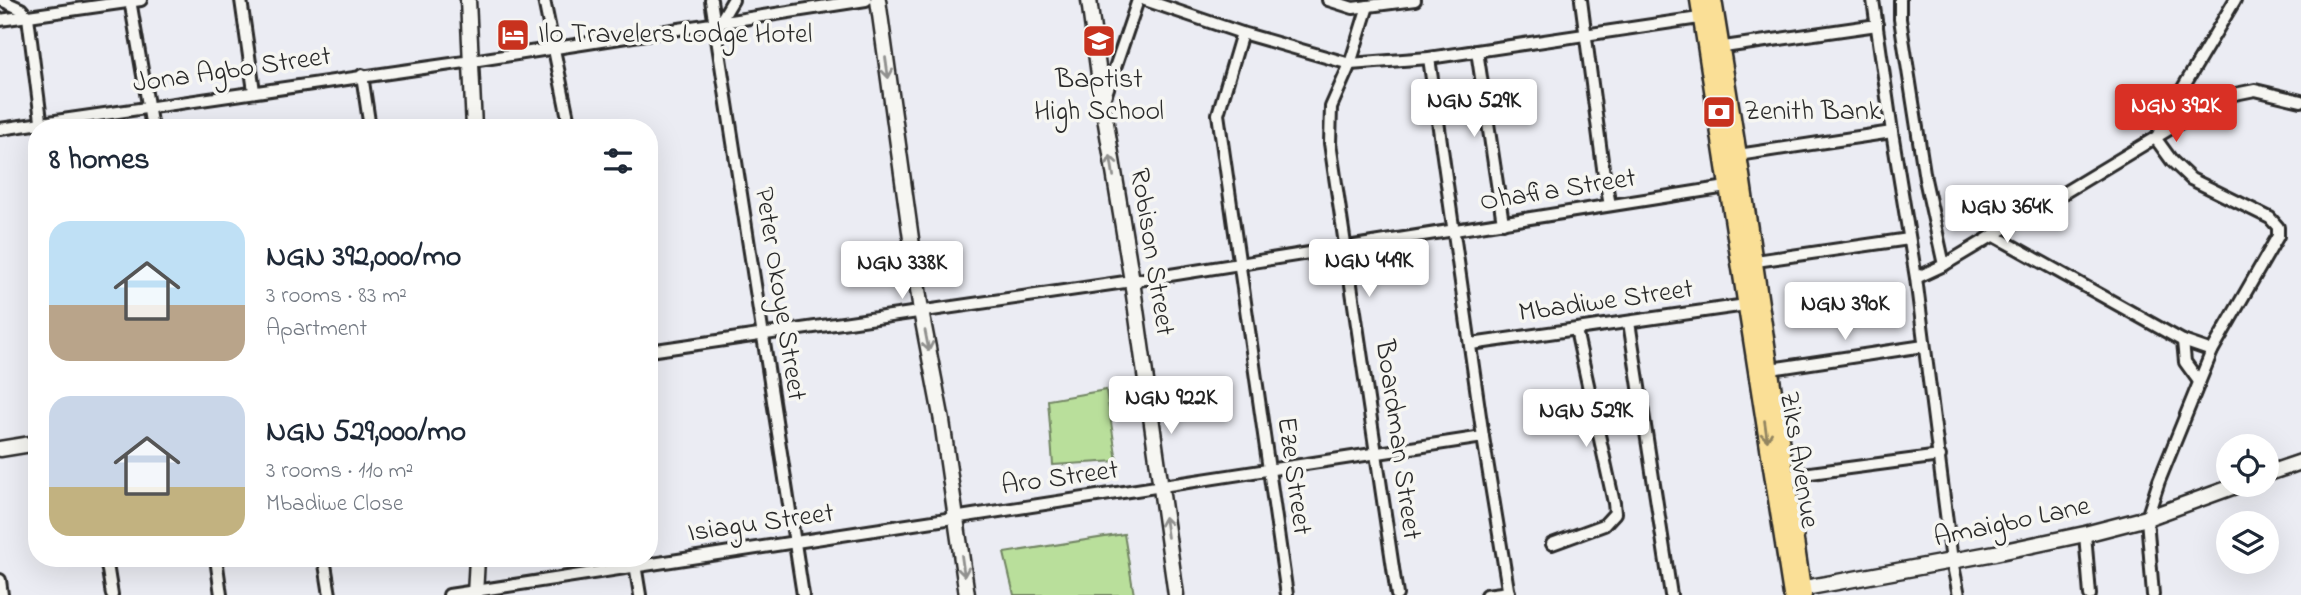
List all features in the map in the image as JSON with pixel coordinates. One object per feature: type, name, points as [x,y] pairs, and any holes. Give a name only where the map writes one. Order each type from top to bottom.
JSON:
[{"type":"main road","points":[[468,0],[474,119]]},
{"type":"main road","points":[[878,0],[921,311],[942,421],[967,595]]},
{"type":"main road","name":"Robison Street","points":[[1089,0],[1176,595]]},
{"type":"main road","name":"Ziks Avenue","points":[[1699,0],[1710,11],[1713,48],[1797,592]]},
{"type":"main road","name":"Ziks Avenue","points":[[1713,48],[1738,155],[1736,185]]},
{"type":"main road","points":[[0,449],[28,444]]},
{"type":"main road","points":[[2279,470],[2301,462]]},
{"type":"main road","name":"Amaigbo Lane","points":[[1797,592],[2085,534],[2147,517],[2216,493]]},
{"type":"main road","points":[[475,593],[476,567]]},
{"type":"street","points":[[1,0],[21,9],[28,18],[40,119]]},
{"type":"street","points":[[242,0],[254,91]]},
{"type":"street","points":[[544,0],[569,119]]},
{"type":"street","name":"Peter Okoye Street","points":[[712,0],[803,595]]},
{"type":"street","points":[[717,23],[733,0]]},
{"type":"street","name":"Jona Agbo Street","points":[[75,119],[866,0]]},
{"type":"street","points":[[1103,105],[1138,0]]},
{"type":"street","points":[[1145,0],[1242,33],[1350,64],[1429,58],[1586,35],[1710,11]]},
{"type":"street","points":[[1328,0],[1353,8],[1415,0]]},
{"type":"street","points":[[1581,0],[1602,168],[1610,205]]},
{"type":"street","points":[[1873,0],[1916,278],[1952,561],[1959,595]]},
{"type":"street","points":[[1900,0],[1900,19],[1925,180],[1944,265]]},
{"type":"street","points":[[2156,139],[2168,113],[2235,0]]},
{"type":"street","points":[[0,20],[134,1],[151,119]]},
{"type":"street","name":"Boardman Street","points":[[1368,6],[1350,64],[1331,107],[1330,144],[1397,595]]},
{"type":"street","points":[[1713,48],[1877,25]]},
{"type":"street","name":"Eze Street","points":[[1242,33],[1218,114],[1287,595]]},
{"type":"street","points":[[1477,51],[1503,223]]},
{"type":"street","points":[[1429,58],[1483,437],[1509,593],[1486,595]]},
{"type":"street","points":[[362,75],[369,119]]},
{"type":"street","points":[[1916,278],[1944,265],[2230,95],[2244,91],[2266,92],[2301,101]]},
{"type":"street","name":"Jona Agbo Street","points":[[0,129],[28,126]]},
{"type":"street","points":[[1738,155],[1892,132]]},
{"type":"street","points":[[2152,595],[2147,517],[2199,380],[2278,236],[2278,227],[2270,218],[2191,179],[2172,161],[2156,139]]},
{"type":"street","name":"Ohafia Street","points":[[658,350],[1132,281],[1736,185]]},
{"type":"street","points":[[1993,235],[2183,341],[2213,351]]},
{"type":"street","points":[[1748,263],[1909,239]]},
{"type":"street","name":"Mbadiwe Street","points":[[1471,344],[1753,304]]},
{"type":"street","points":[[1629,322],[1671,595]]},
{"type":"street","points":[[1552,544],[1604,525],[1615,513],[1576,330]]},
{"type":"street","points":[[2183,341],[2185,362],[2199,380]]},
{"type":"street","points":[[1764,370],[1924,346]]},
{"type":"street","name":"Aro Street","points":[[956,517],[1483,437]]},
{"type":"street","points":[[1780,477],[1940,456]]},
{"type":"street","name":"Isiagu Street","points":[[658,559],[797,543],[956,517]]},
{"type":"street","points":[[2085,534],[2090,595]]},
{"type":"street","points":[[107,567],[111,595]]},
{"type":"street","points":[[217,567],[221,595]]},
{"type":"street","points":[[325,567],[330,595]]},
{"type":"street","name":"Isiagu Street","points":[[449,595],[475,593],[609,567]]},
{"type":"street","points":[[636,567],[640,595]]},
{"type":"street","points":[[0,580],[2,595]]},
{"type":"green space","points":[[1106,390],[1117,461],[1053,465],[1048,400]]},
{"type":"green space","points":[[1124,534],[1134,595],[1014,595],[1004,553]]},
{"type":"place","name":"Ilo Travelers Lodge Hotel","points":[[513,35]]},
{"type":"place","name":"Baptist High School","points":[[1099,41]]},
{"type":"place","name":"Zenith Bank","points":[[1719,112]]}]
